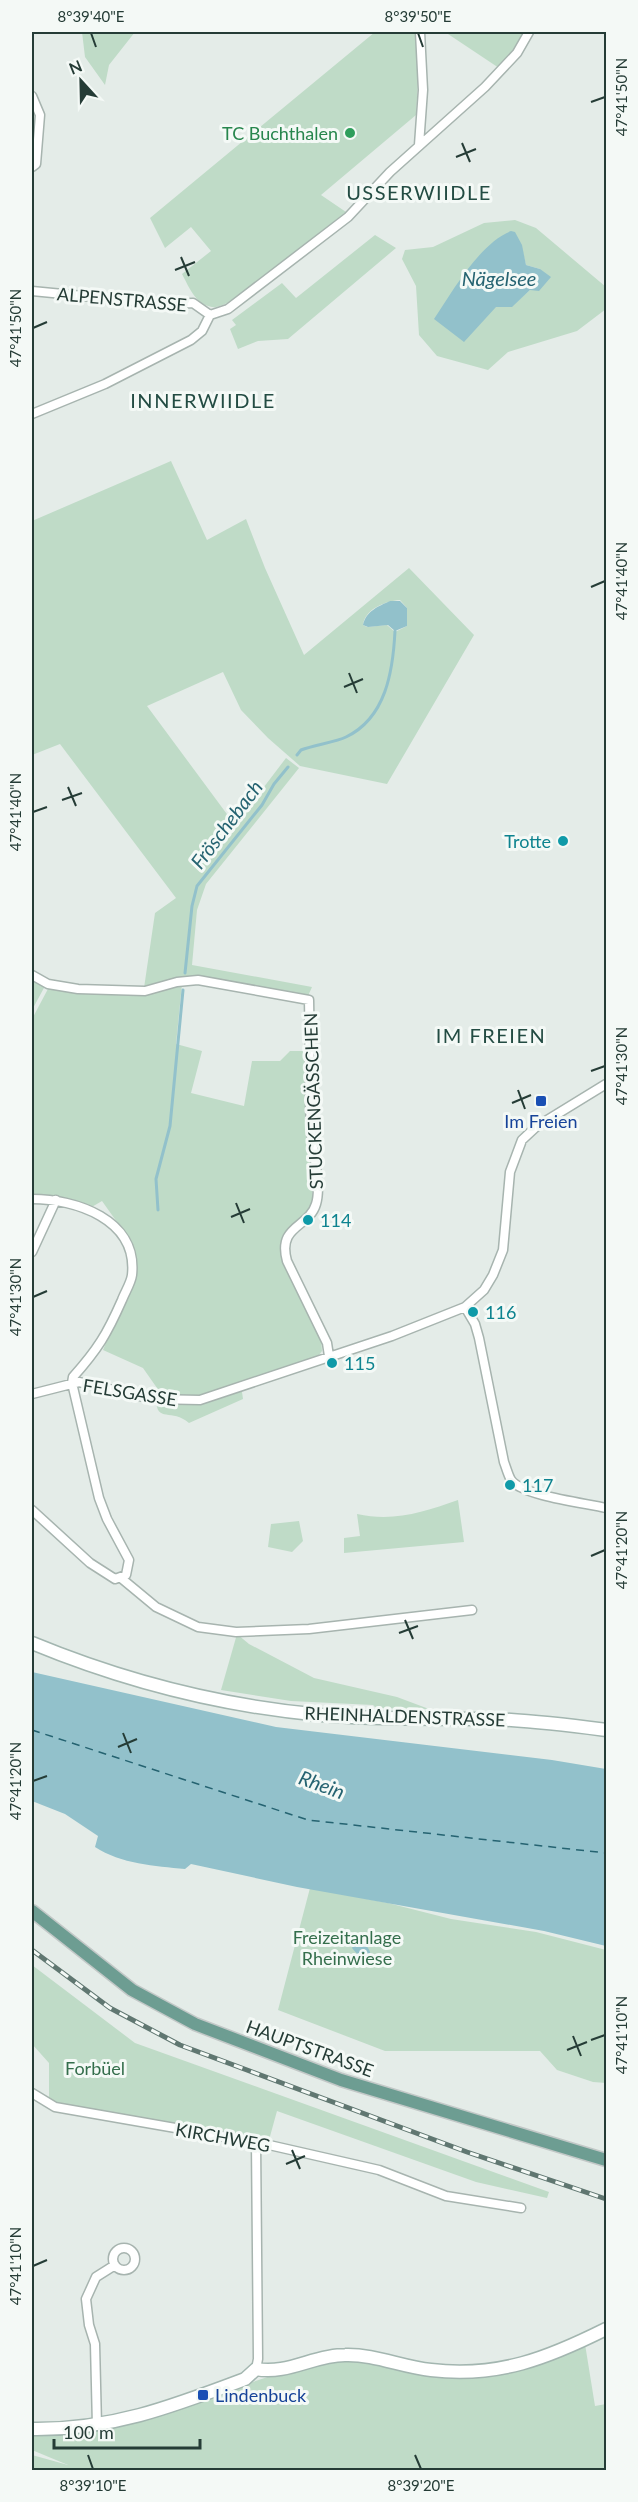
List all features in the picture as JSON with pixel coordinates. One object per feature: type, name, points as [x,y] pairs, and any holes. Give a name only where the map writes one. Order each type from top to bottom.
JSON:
[{"type":"main road","name":"HAUPTSTRASSE","points":[[32,1911],[132,1990],[195,2024],[341,2080],[606,2160]]},
{"type":"street","points":[[419,145],[423,90],[420,32]]},
{"type":"street","points":[[32,414],[105,384],[191,340],[202,331],[210,315],[228,309],[348,217],[419,145],[485,87],[517,53],[529,32]]},
{"type":"street","points":[[32,96],[40,115],[36,164],[32,167]]},
{"type":"street","name":"ALPENSTRASSE","points":[[32,291],[166,304],[194,303],[210,315]]},
{"type":"street","name":"STUCKENGÄSSCHEN","points":[[32,975],[48,984],[78,989],[145,991],[177,982],[198,980],[309,1000],[311,1132],[318,1192],[316,1204],[289,1236],[284,1249],[287,1262],[327,1343],[329,1356]]},
{"type":"street","points":[[606,1084],[536,1127],[522,1140],[510,1172],[503,1250],[484,1290],[465,1307],[475,1324],[479,1338],[504,1462],[511,1479],[520,1487],[534,1492],[606,1508]]},
{"type":"street","points":[[32,1199],[56,1200],[88,1208],[102,1215],[126,1243],[131,1262],[132,1276],[104,1339],[74,1377],[72,1383],[99,1498],[107,1519],[129,1560],[128,1570],[121,1578]]},
{"type":"street","points":[[32,1252],[56,1200]]},
{"type":"street","name":"FELSGASSE","points":[[32,1394],[72,1383],[86,1383],[152,1399],[200,1400],[392,1336],[465,1307]]},
{"type":"street","points":[[32,1510],[94,1566],[111,1577],[121,1578],[156,1607],[198,1627],[236,1632],[309,1629],[472,1610]]},
{"type":"street","name":"RHEINHALDENSTRASSE","points":[[32,1643],[93,1666],[158,1685],[210,1698],[269,1708],[322,1715],[378,1718],[528,1721],[606,1730]]},
{"type":"street","name":"KIRCHWEG","points":[[32,2093],[46,2103],[69,2110],[256,2142],[379,2170],[446,2196],[520,2208]]},
{"type":"street","points":[[32,2429],[97,2426],[138,2417],[244,2379],[256,2369],[258,2347],[256,2142]]},
{"type":"street","points":[[97,2426],[95,2344],[89,2325],[86,2299],[96,2277],[115,2265]]},
{"type":"street","points":[[256,2369],[276,2372],[323,2357],[356,2355],[430,2370],[488,2371],[537,2360],[606,2329]]},
{"type":"green space","points":[[82,32],[135,32],[109,65],[105,85],[85,57]]},
{"type":"green space","points":[[375,32],[416,32],[418,79],[416,115],[321,195],[346,212],[336,221],[280,268],[239,296],[223,305],[212,307],[201,302],[193,294],[182,274],[211,251],[191,227],[165,248],[150,218]]},
{"type":"green space","points":[[445,32],[525,32],[514,51],[499,68]]},
{"type":"green space","points":[[515,220],[536,228],[606,287],[606,309],[577,331],[508,352],[488,370],[437,356],[419,335],[416,286],[402,259],[405,250],[433,247],[484,223]],"holes":[[[521,245],[526,265],[540,269],[530,290],[512,306],[496,307]]]},
{"type":"green space","points":[[375,235],[396,248],[288,339],[258,341],[238,349],[230,329],[236,325],[232,320],[282,283],[296,298]]},
{"type":"green space","points":[[171,461],[207,540],[246,519],[304,655],[409,568],[474,635],[387,784],[300,766],[241,710],[223,672],[147,706],[235,825],[286,758],[299,768],[206,884],[197,910],[192,965],[312,987],[308,996],[190,976],[144,988],[155,913],[176,898],[60,744],[32,755],[32,521]],"holes":[[[400,600],[407,608],[407,626],[395,632],[387,625],[367,627],[363,625],[368,614],[382,604]]]},
{"type":"green space","points":[[32,978],[45,986],[32,1010]]},
{"type":"green space","points":[[182,984],[176,1044],[202,1051],[191,1093],[244,1106],[252,1061],[280,1061],[290,1051],[307,1051],[308,1130],[313,1200],[287,1234],[282,1249],[283,1260],[321,1338],[322,1351],[316,1359],[241,1385],[243,1399],[189,1423],[182,1418],[160,1412],[156,1400],[157,1388],[143,1368],[103,1350],[136,1270],[129,1239],[102,1201],[90,1208],[54,1196],[32,1196],[32,1019],[49,987],[119,995],[144,994]]},
{"type":"green space","points":[[458,1500],[464,1542],[344,1553],[344,1538],[360,1536],[357,1514],[396,1516],[421,1512]]},
{"type":"green space","points":[[299,1521],[303,1541],[292,1552],[268,1547],[271,1524]]},
{"type":"green space","points":[[237,1634],[249,1644],[314,1678],[397,1697],[429,1709],[376,1708],[373,1705],[291,1701],[221,1690]]},
{"type":"green space","name":"Freizeitanlage Rheinwiese","points":[[310,1888],[388,1903],[451,1919],[536,1932],[606,1950],[606,2083],[593,2082],[557,2070],[540,2051],[385,2051],[278,2010]]},
{"type":"green space","name":"Forbüel","points":[[32,1965],[135,2043],[549,2192],[547,2198],[476,2182],[277,2111],[269,2140],[69,2108],[49,2102],[49,2063],[32,2044]]},
{"type":"green space","points":[[585,2344],[595,2406],[606,2404],[606,2470],[32,2470],[32,2455],[68,2465],[32,2450],[32,2435],[111,2429],[316,2361],[353,2358],[407,2371],[472,2378],[539,2363]]},
{"type":"water","name":"Nägelsee","points":[[511,231],[515,232],[522,245],[526,265],[540,269],[551,277],[539,291],[530,290],[512,307],[496,307],[464,342],[434,319],[458,282],[478,257],[488,246]]},
{"type":"water","points":[[390,601],[400,601],[407,608],[407,626],[395,631],[388,625],[368,627],[363,625],[370,613]]},
{"type":"water","name":"Rhein","points":[[32,1672],[276,1727],[552,1760],[606,1769],[606,1946],[544,1931],[297,1887],[191,1864],[185,1869],[150,1865],[127,1861],[105,1853],[95,1847],[98,1836],[65,1814],[32,1801]]},
{"type":"water","points":[[355,1941],[367,1946],[371,1959],[363,1958],[356,1953],[352,1948]]},
{"type":"waterway","name":"Fröschebach","points":[[297,755],[301,750],[346,737],[360,729],[370,718],[385,692],[392,662],[395,631]]},
{"type":"waterway","name":"Fröschebach","points":[[185,973],[192,906],[197,886],[262,805],[274,784],[288,767]]},
{"type":"waterway","name":"Fröschebach","points":[[158,1210],[156,1179],[170,1126],[183,990]]},
{"type":"ferry route","points":[[32,1730],[308,1820],[606,1853]]},
{"type":"railway","points":[[32,1950],[110,2008],[180,2045],[467,2152],[606,2199]]},
{"type":"place","name":"TC Buchthalen","points":[[350,133]]},
{"type":"place","name":"Trotte","points":[[563,841]]},
{"type":"place","name":"Im Freien","points":[[541,1101]]},
{"type":"place","name":"114","points":[[308,1220]]},
{"type":"place","name":"116","points":[[473,1312]]},
{"type":"place","name":"115","points":[[332,1363]]},
{"type":"place","name":"117","points":[[510,1485]]},
{"type":"place","name":"Lindenbuck","points":[[203,2395]]},
{"type":"district","name":"USSERWIIDLE","points":[[419,192]]},
{"type":"district","name":"INNERWIIDLE","points":[[203,400]]},
{"type":"district","name":"IM FREIEN","points":[[491,1035]]}]
